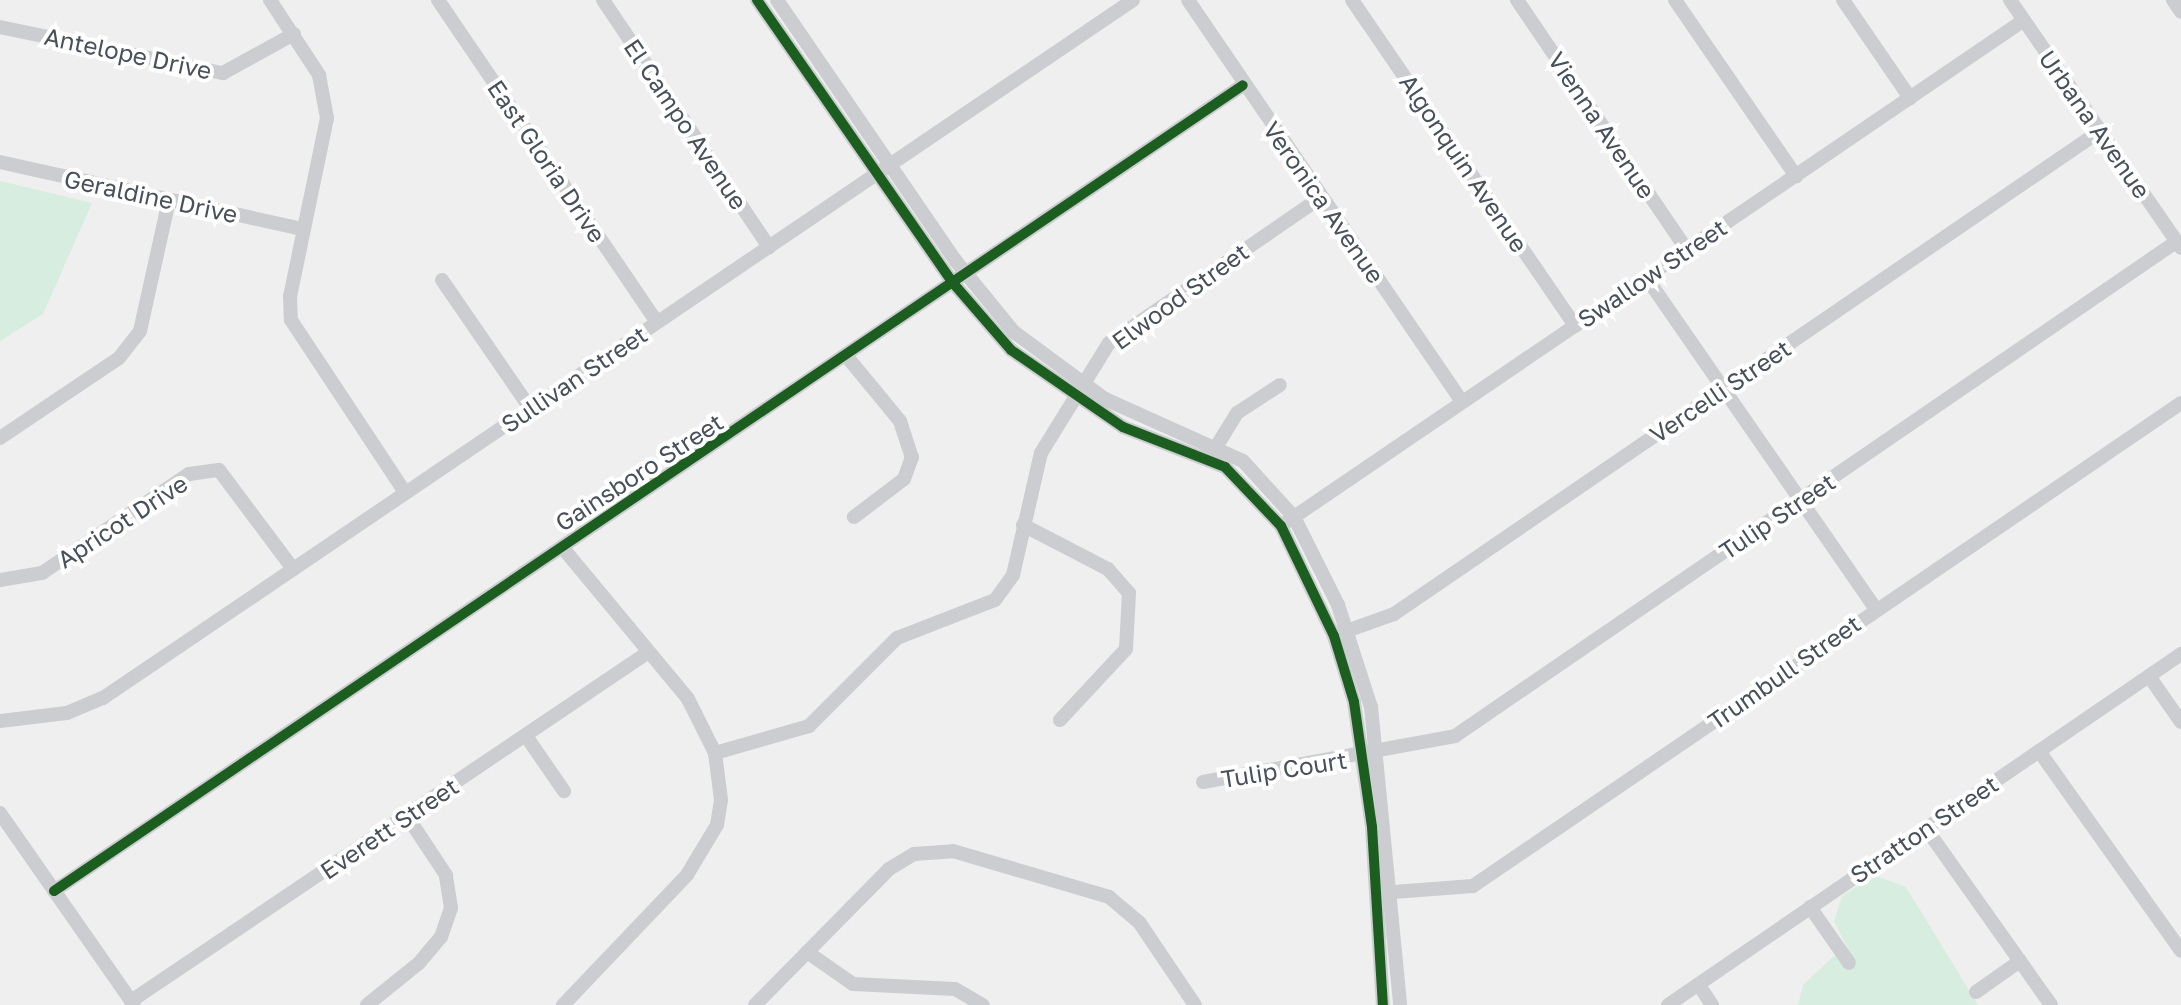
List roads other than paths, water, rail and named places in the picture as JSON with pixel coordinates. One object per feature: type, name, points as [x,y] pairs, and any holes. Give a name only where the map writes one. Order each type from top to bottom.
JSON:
[{"type":"street","points":[[270,0],[319,75],[327,118],[303,229],[291,320],[405,492]]},
{"type":"street","name":"East Gloria Drive","points":[[438,0],[657,322]]},
{"type":"street","name":"El Campo Avenue","points":[[603,0],[769,247]]},
{"type":"street","points":[[757,0],[953,283],[1011,350],[1078,392],[1256,472],[1294,517],[1348,630],[1380,753],[1400,1005]]},
{"type":"street","points":[[777,0],[966,275],[1014,332],[1078,392]]},
{"type":"street","name":"Sullivan Street","points":[[0,721],[67,713],[103,698],[1133,0]]},
{"type":"street","name":"Veronica Avenue","points":[[1188,0],[1320,198],[1462,402]]},
{"type":"street","name":"Algonquin Avenue","points":[[1352,0],[1575,326]]},
{"type":"street","name":"Vienna Avenue","points":[[1517,0],[1687,250]]},
{"type":"street","points":[[1675,0],[1796,176]]},
{"type":"street","points":[[1843,0],[1910,98]]},
{"type":"street","name":"Urbana Avenue","points":[[2010,0],[2179,245]]},
{"type":"street","points":[[2173,0],[2181,12]]},
{"type":"street","name":"Swallow Street","points":[[1281,526],[2024,20]]},
{"type":"street","name":"Antelope Drive","points":[[0,27],[223,73],[294,34]]},
{"type":"street","name":"Gainsboro Street","points":[[54,891],[562,547],[848,358],[1243,85]]},
{"type":"street","name":"Vercelli Street","points":[[1334,636],[1394,614],[2100,131]]},
{"type":"street","name":"Geraldine Drive","points":[[0,162],[303,229]]},
{"type":"street","name":"Elwood Street","points":[[715,753],[809,726],[897,638],[995,600],[1013,575],[1041,453],[1109,343],[1320,198]]},
{"type":"street","points":[[0,438],[119,358],[140,331],[169,200]]},
{"type":"street","name":"Tulip Street","points":[[1364,756],[1455,736],[2179,245]]},
{"type":"street","points":[[1646,277],[1876,609]]},
{"type":"street","points":[[442,280],[530,408]]},
{"type":"street","points":[[848,358],[900,421],[912,457],[904,479],[854,517]]},
{"type":"street","points":[[1213,453],[1237,413],[1280,385]]},
{"type":"street","name":"Trumbull Street","points":[[1372,893],[1473,886],[2181,403]]},
{"type":"street","points":[[1213,453],[1249,487],[1281,526],[1334,636],[1364,756],[1372,893],[1383,1005]]},
{"type":"street","name":"Apricot Drive","points":[[0,580],[42,573],[189,474],[219,470],[233,480],[293,569]]},
{"type":"street","points":[[1023,525],[1108,569],[1129,593],[1126,649],[1060,720]]},
{"type":"street","points":[[562,547],[688,699],[715,753],[717,825],[687,875],[563,1005]]},
{"type":"street","name":"Everett Street","points":[[133,1003],[647,653]]},
{"type":"street","name":"Stratton Street","points":[[1668,1005],[2181,654]]},
{"type":"street","points":[[2149,676],[2181,722]]},
{"type":"street","points":[[526,736],[564,791]]},
{"type":"street","points":[[2039,751],[2181,951]]},
{"type":"street","name":"Tulip Court","points":[[1203,782],[1364,756]]},
{"type":"street","points":[[0,813],[133,1003]]},
{"type":"street","points":[[367,1005],[426,954],[451,908],[446,875],[407,816]]},
{"type":"street","points":[[1925,827],[2051,1005]]},
{"type":"street","points":[[755,1005],[889,869],[914,854],[953,851],[1109,897],[1139,922],[1195,1005]]},
{"type":"street","points":[[1810,907],[1849,963]]},
{"type":"street","points":[[807,952],[853,984],[955,989],[983,1005]]},
{"type":"street","points":[[1976,992],[2020,961]]},
{"type":"street","points":[[1699,985],[1712,1005]]}]
